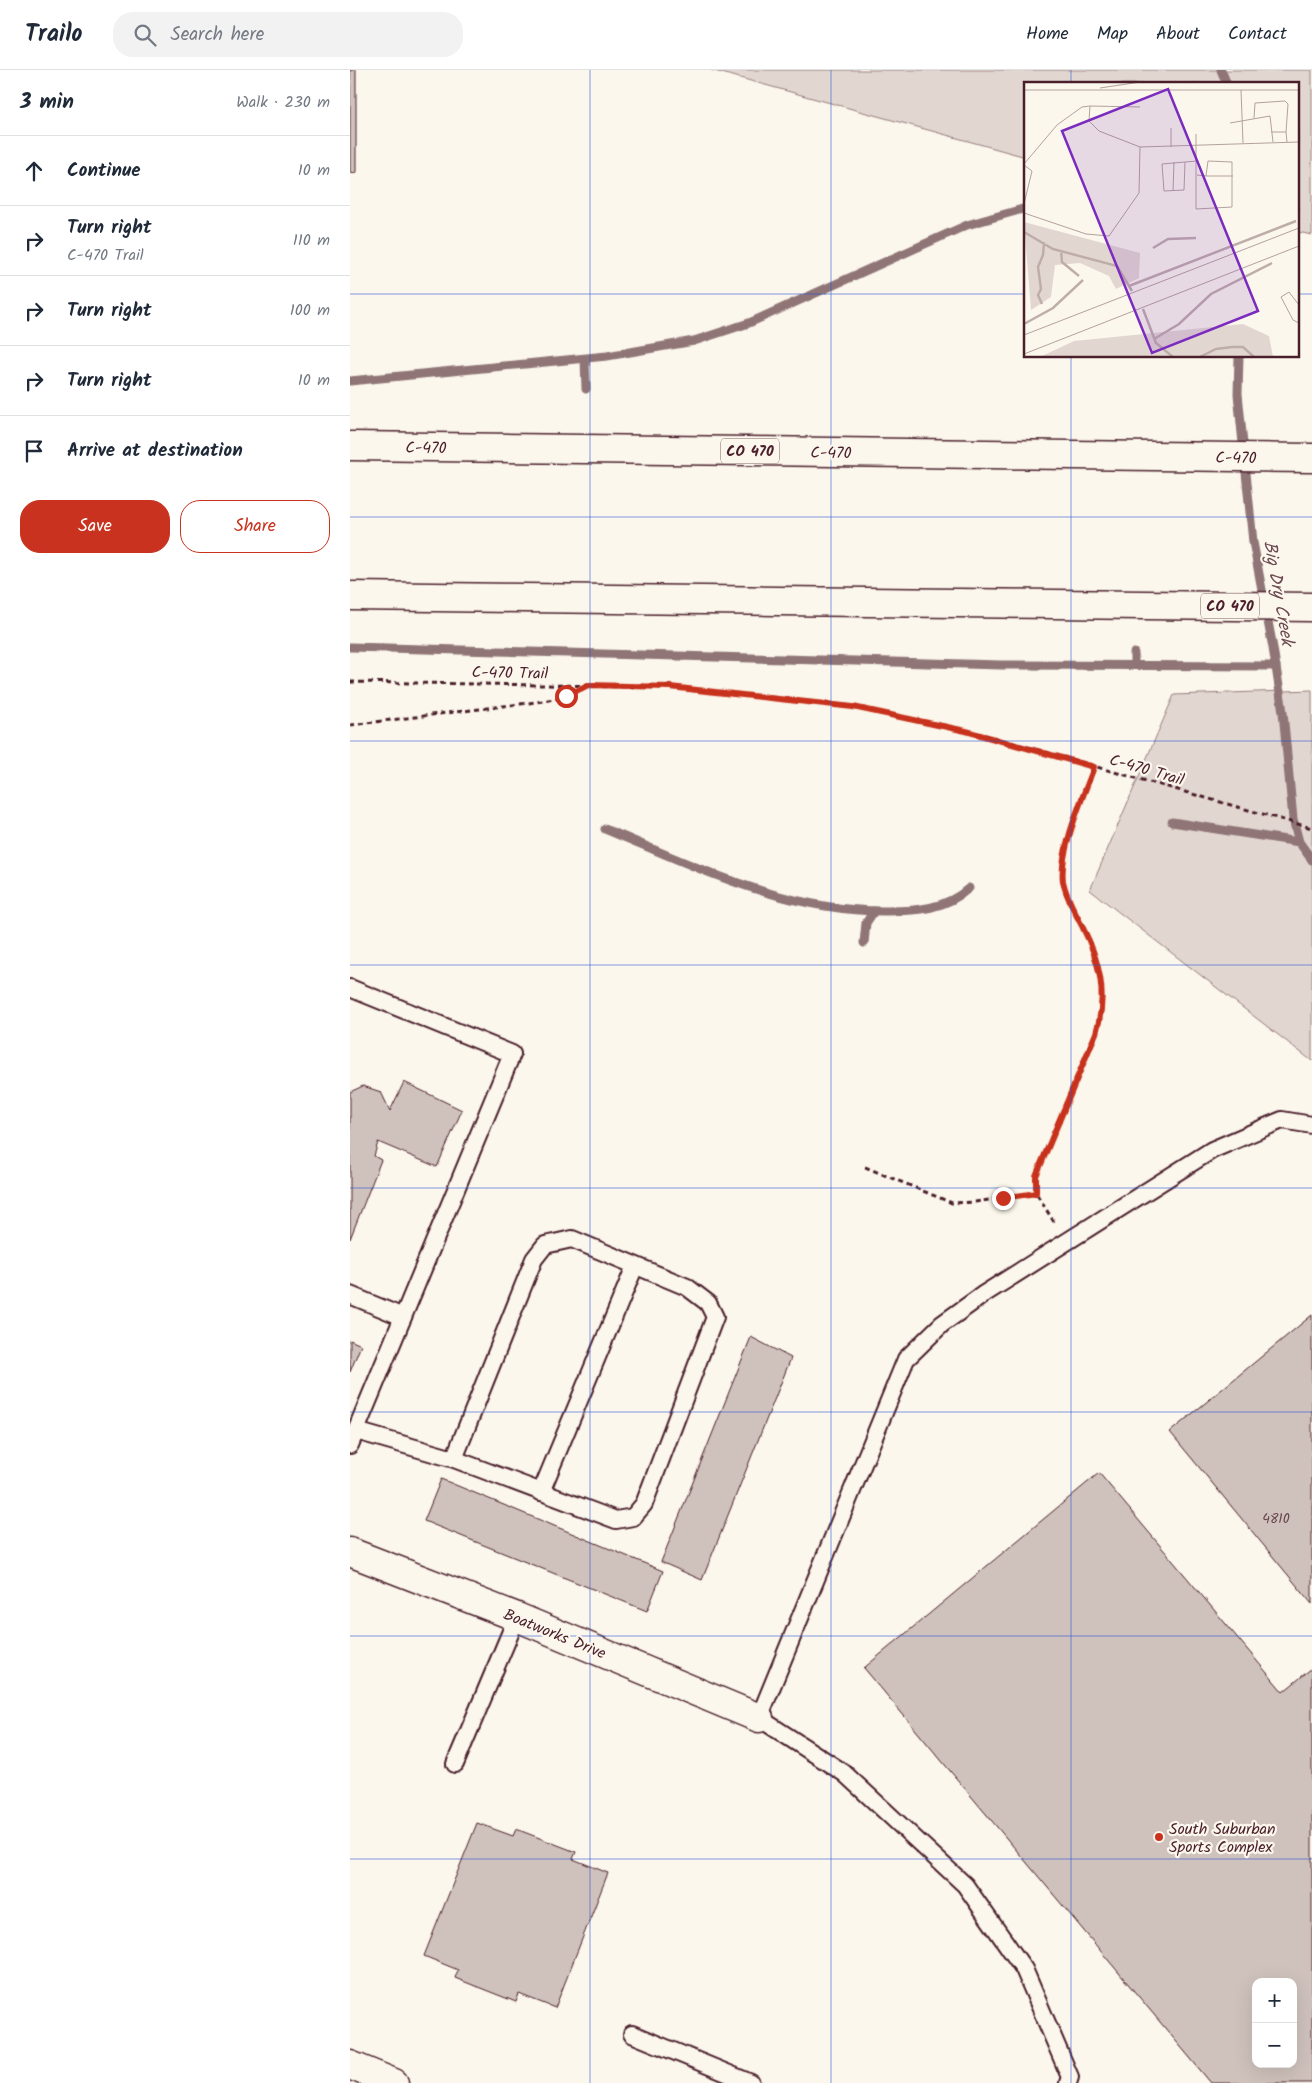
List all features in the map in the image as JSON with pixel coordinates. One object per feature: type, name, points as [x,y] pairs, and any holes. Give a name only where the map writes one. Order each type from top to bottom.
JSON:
[{"type":"main road","name":"C-470","points":[[350,446],[1312,458]]},
{"type":"main road","name":"CO 470","points":[[350,596],[1312,607]]},
{"type":"main road","name":"Boatworks Drive","points":[[350,1552],[518,1618],[759,1718]]},
{"type":"main road","points":[[350,2065],[394,2083]]},
{"type":"lane","points":[[350,988],[512,1054],[353,1438],[454,1460],[616,1520],[633,1517],[644,1504],[715,1317],[708,1303],[687,1287],[572,1240],[545,1245],[534,1258],[454,1460]]},
{"type":"lane","points":[[1068,2083],[1070,2077],[1024,1969],[965,1885],[844,1773],[759,1718],[906,1359],[942,1324],[984,1294],[1212,1150],[1282,1120],[1312,1125]]},
{"type":"lane","points":[[541,1492],[635,1266]]},
{"type":"lane","points":[[350,1295],[403,1316]]},
{"type":"lane","points":[[455,1764],[518,1618]]},
{"type":"lane","points":[[632,2034],[751,2083]]},
{"type":"path","name":"C-470 Trail","points":[[350,682],[588,685],[697,689],[853,707],[966,731],[1312,828]]},
{"type":"path","points":[[350,725],[536,702],[566,696],[588,685]]},
{"type":"path","points":[[1058,1227],[1036,1193],[1036,1176],[1096,1033],[1102,1012],[1100,968],[1092,946],[1068,898],[1063,879],[1064,855],[1094,767]]},
{"type":"path","points":[[865,1167],[952,1203],[975,1202],[1036,1193]]},
{"type":"shaded area","points":[[711,70],[1312,70],[1312,235],[1299,232],[1299,82],[1024,82],[1024,156]]},
{"type":"shaded area","points":[[1312,690],[1312,1061],[1090,890],[1174,695]]},
{"type":"building","points":[[350,70],[356,70],[356,173],[350,172]]},
{"type":"building","points":[[404,1082],[462,1110],[437,1167],[378,1142],[374,1156],[381,1160],[350,1239],[350,1092],[363,1086],[381,1092],[390,1111]]},
{"type":"building","points":[[1312,1315],[1312,1604],[1170,1432]]},
{"type":"building","points":[[751,1337],[791,1358],[702,1580],[661,1562]]},
{"type":"building","points":[[350,1340],[361,1345],[350,1372]]},
{"type":"building","name":"South Suburban Sports Complex","points":[[1099,1473],[1283,1692],[1312,1668],[1312,2083],[1211,2083],[864,1668]]},
{"type":"building","points":[[441,1479],[663,1571],[647,1611],[424,1521]]},
{"type":"building","points":[[477,1823],[513,1836],[516,1829],[576,1852],[573,1859],[608,1873],[555,2008],[519,1994],[516,2002],[455,1978],[458,1970],[424,1956]]},
{"type":"waterway","name":"Big Dry Creek","points":[[1221,70],[1226,82]]},
{"type":"waterway","points":[[350,381],[607,356],[694,341],[749,323],[967,225],[1024,209]]},
{"type":"waterway","name":"Big Dry Creek","points":[[1239,358],[1238,394],[1253,542],[1283,712],[1293,819],[1299,842],[1312,860]]},
{"type":"waterway","points":[[585,359],[586,389]]},
{"type":"waterway","points":[[350,647],[1001,665],[1276,666]]},
{"type":"waterway","points":[[1134,653],[1134,665]]},
{"type":"waterway","points":[[1172,822],[1299,842]]},
{"type":"waterway","points":[[605,829],[743,885],[813,904],[887,911],[920,909],[941,905],[969,888]]},
{"type":"waterway","points":[[864,943],[866,923],[874,911]]},
{"type":"place","name":"South Suburban Sports Complex","points":[[1159,1837]]},
{"type":"route","points":[[566,696],[588,685],[670,687],[752,694],[853,707],[939,724],[1094,767],[1064,855],[1063,879],[1065,891],[1092,946],[1100,968],[1102,1012],[1096,1033],[1036,1176],[1036,1193],[1003,1198]]}]
